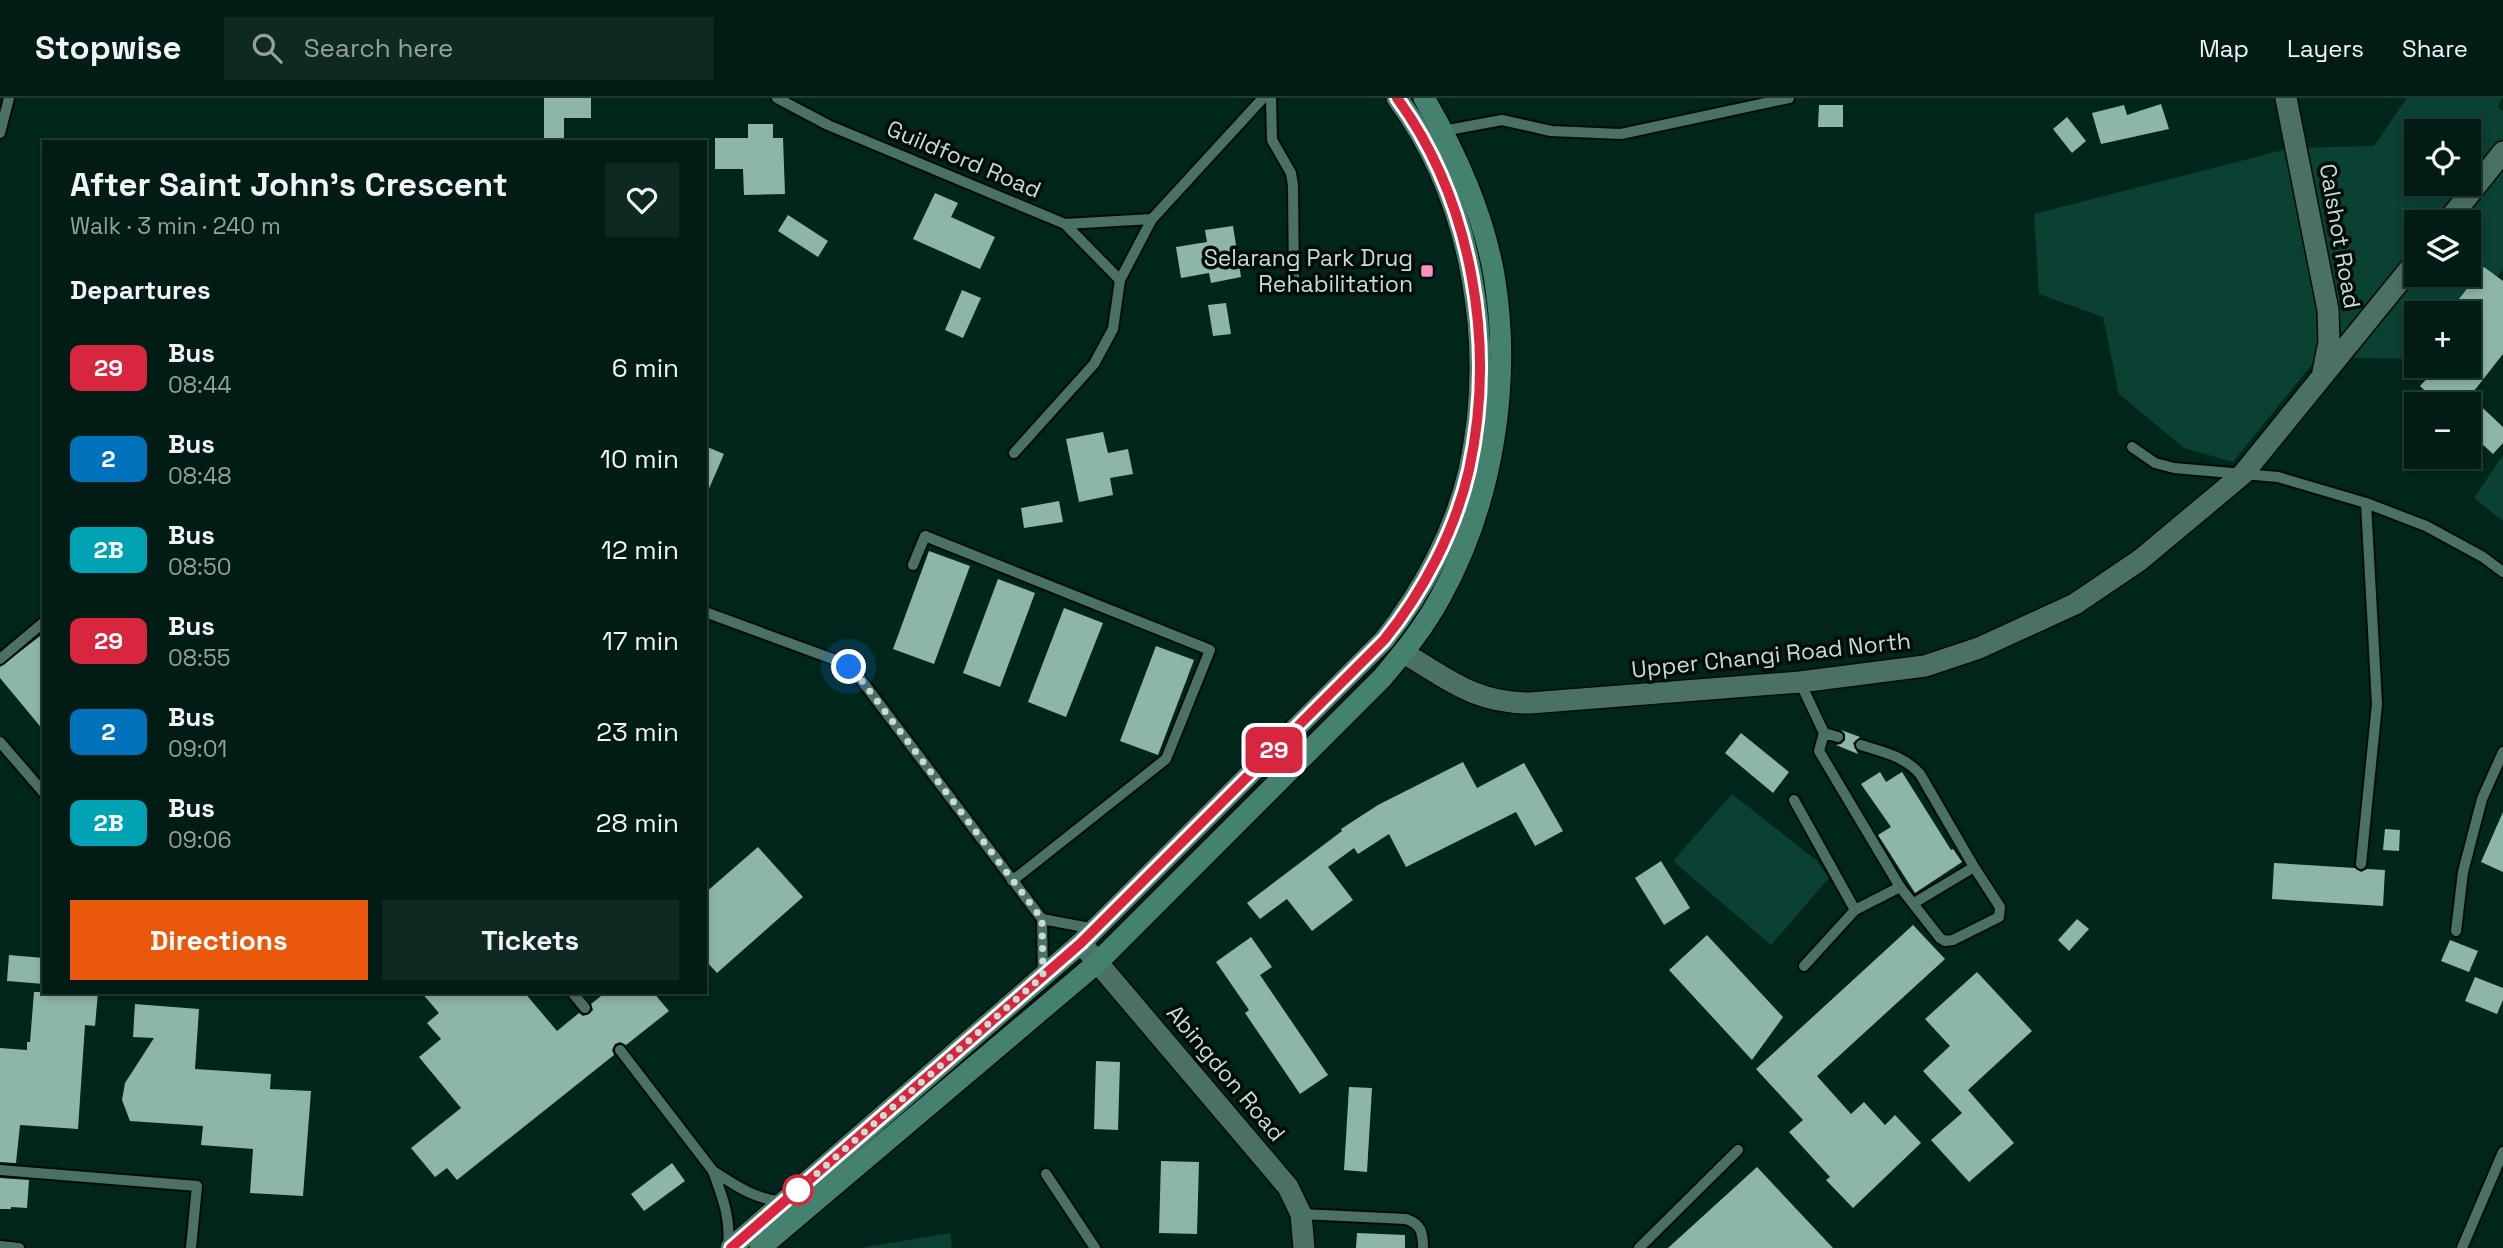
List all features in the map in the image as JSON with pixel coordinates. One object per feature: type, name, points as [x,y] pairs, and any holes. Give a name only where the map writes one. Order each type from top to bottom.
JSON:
[{"type":"street","points":[[741,1246],[784,1202],[1088,936],[1384,640],[1411,606],[1455,513],[1469,471],[1480,384],[1478,333],[1465,247],[1440,174],[1425,143],[1397,98]]},
{"type":"street","points":[[741,1246],[1098,962],[1382,678],[1426,622],[1458,564],[1475,515],[1495,426],[1500,375],[1494,273],[1472,198],[1443,131],[1424,98]]},
{"type":"street","name":"Calshot Road","points":[[2286,98],[2328,310],[2328,354],[2318,384]]},
{"type":"street","points":[[2457,210],[2503,152]]},
{"type":"street","name":"Upper Changi Road North","points":[[1404,653],[1466,691],[1508,703],[1530,703],[1800,682],[1925,666],[1979,648],[2063,609],[2140,559],[2243,474],[2404,276]]},
{"type":"street","name":"Abingdon Road","points":[[1088,936],[1098,962],[1288,1187],[1301,1214],[1304,1248]]},
{"type":"lane","points":[[0,133],[9,98]]},
{"type":"lane","name":"Guildford Road","points":[[777,98],[828,125],[1065,224],[1120,280]]},
{"type":"lane","points":[[1014,453],[1094,364],[1113,329],[1120,280],[1152,219],[1263,98]]},
{"type":"lane","points":[[1271,98],[1272,140],[1291,173],[1293,186],[1294,286]]},
{"type":"lane","points":[[1443,131],[1502,120],[1551,131],[1620,134],[1789,98]]},
{"type":"lane","points":[[1065,224],[1152,219]]},
{"type":"lane","points":[[2132,447],[2155,463],[2174,468],[2278,477],[2366,503],[2426,526],[2483,556],[2503,572]]},
{"type":"lane","points":[[2361,864],[2377,704],[2366,503]]},
{"type":"lane","points":[[913,565],[925,536],[1210,650],[1166,759],[1012,881]]},
{"type":"lane","points":[[707,613],[841,662],[856,673],[1042,919],[1088,936]]},
{"type":"lane","points":[[0,659],[42,624]]},
{"type":"lane","name":"Upper Changi Road North","points":[[1384,640],[1404,653]]},
{"type":"lane","points":[[1800,682],[1824,733],[1819,751],[1900,887],[1940,938],[1945,941],[1953,940],[1999,917],[2000,907],[1920,774],[1910,763],[1861,745]]},
{"type":"lane","points":[[1824,733],[1838,737]]},
{"type":"lane","points":[[0,742],[42,791]]},
{"type":"lane","points":[[2456,931],[2463,872],[2482,799],[2503,752]]},
{"type":"lane","points":[[1794,800],[1854,910]]},
{"type":"lane","points":[[1914,902],[1974,867]]},
{"type":"lane","points":[[1804,966],[1854,910],[1900,887]]},
{"type":"lane","points":[[1042,919],[1043,976]]},
{"type":"lane","points":[[574,994],[585,1009]]},
{"type":"lane","points":[[620,1050],[713,1171],[730,1227],[741,1246]]},
{"type":"lane","points":[[1639,1248],[1738,1150]]},
{"type":"lane","points":[[2462,1248],[2503,1152]]},
{"type":"lane","points":[[0,1170],[197,1186],[191,1248]]},
{"type":"lane","points":[[713,1171],[750,1195],[784,1202]]},
{"type":"lane","points":[[1046,1174],[1095,1248]]},
{"type":"lane","points":[[1301,1214],[1406,1219],[1416,1223],[1422,1230],[1423,1248]]},
{"type":"lane","points":[[0,1246],[19,1248]]},
{"type":"green space","points":[[2407,98],[2502,98],[2498,107],[2503,111],[2503,270],[2473,301],[2404,301],[2404,359],[2318,357],[2233,462],[2184,448],[2119,394],[2103,317],[2039,294],[2034,214],[2291,148],[2374,146]]},
{"type":"green space","points":[[2503,455],[2503,521],[2474,498]]},
{"type":"green space","points":[[1732,794],[1817,861],[1829,878],[1771,945],[1673,861]]},
{"type":"green space","points":[[950,1233],[952,1248],[861,1248]]},
{"type":"building","points":[[544,98],[591,98],[591,118],[564,118],[564,140],[544,140]]},
{"type":"building","points":[[2161,104],[2169,129],[2101,144],[2092,113],[2124,105],[2127,115]]},
{"type":"building","points":[[1819,105],[1843,105],[1843,127],[1818,127]]},
{"type":"building","points":[[2067,117],[2086,141],[2072,153],[2053,129]]},
{"type":"building","points":[[748,124],[773,124],[773,138],[783,138],[785,194],[744,195],[743,169],[715,169],[715,138],[748,138]]},
{"type":"building","points":[[935,193],[958,203],[951,217],[995,237],[980,269],[913,239]]},
{"type":"building","points":[[788,215],[828,241],[818,257],[778,231]]},
{"type":"building","points":[[1233,226],[1241,277],[1211,283],[1209,273],[1181,278],[1176,247],[1207,242],[1205,230]]},
{"type":"building","points":[[2484,267],[2503,281],[2503,354],[2473,392],[2426,392],[2420,386],[2428,378],[2481,378],[2481,301],[2457,301],[2468,287],[2481,287],[2481,271]]},
{"type":"building","points":[[962,290],[981,298],[963,338],[945,330]]},
{"type":"building","points":[[1226,303],[1231,334],[1213,336],[1208,305]]},
{"type":"building","points":[[2481,406],[2503,427],[2503,443],[2493,454],[2481,443]]},
{"type":"building","points":[[1103,432],[1108,453],[1128,449],[1133,474],[1110,478],[1113,495],[1079,502],[1066,439]]},
{"type":"building","points":[[707,447],[724,454],[707,493]]},
{"type":"building","points":[[1059,501],[1063,522],[1024,528],[1021,508]]},
{"type":"building","points":[[929,551],[970,566],[934,664],[893,649]]},
{"type":"building","points":[[998,579],[1035,593],[1000,687],[963,673]]},
{"type":"building","points":[[1064,608],[1103,623],[1066,717],[1028,702]]},
{"type":"building","points":[[42,635],[42,729],[0,678],[0,667]]},
{"type":"building","points":[[1156,646],[1194,660],[1158,755],[1120,741]]},
{"type":"building","points":[[1841,730],[1860,737],[1853,743],[1858,754],[1836,745],[1845,740],[1845,734]]},
{"type":"building","points":[[1741,733],[1789,772],[1773,793],[1725,753]]},
{"type":"building","points":[[1463,762],[1477,788],[1524,763],[1563,831],[1535,846],[1516,812],[1406,867],[1389,834],[1358,854],[1354,848],[1328,867],[1353,900],[1312,931],[1287,899],[1260,919],[1247,903],[1342,831],[1341,829],[1378,805]]},
{"type":"building","points":[[1880,772],[1886,782],[1902,772],[1951,850],[1953,849],[1962,862],[1915,893],[1878,835],[1891,827],[1861,784]]},
{"type":"building","points":[[2503,812],[2503,872],[2481,862]]},
{"type":"building","points":[[2385,829],[2400,830],[2399,851],[2383,850]]},
{"type":"building","points":[[758,847],[803,897],[717,973],[707,962],[707,891]]},
{"type":"building","points":[[1661,861],[1690,908],[1664,925],[1635,878]]},
{"type":"building","points":[[2274,863],[2355,868],[2361,872],[2367,869],[2385,870],[2383,906],[2272,899]]},
{"type":"building","points":[[2077,919],[2089,929],[2069,951],[2058,940]]},
{"type":"building","points":[[1913,925],[1945,959],[1817,1076],[1851,1114],[1864,1102],[1885,1125],[1895,1115],[1921,1143],[1853,1208],[1826,1180],[1830,1177],[1789,1132],[1803,1120],[1756,1069]]},
{"type":"building","points":[[1707,935],[1783,1017],[1752,1060],[1669,970]]},
{"type":"building","points":[[1251,937],[1272,967],[1260,975],[1328,1075],[1300,1094],[1245,1013],[1249,1010],[1216,962]]},
{"type":"building","points":[[2450,940],[2478,951],[2469,972],[2441,961]]},
{"type":"building","points":[[9,955],[42,958],[42,984],[7,981]]},
{"type":"building","points":[[1977,972],[2032,1031],[1968,1090],[2014,1143],[1969,1182],[1931,1140],[1962,1113],[1923,1071],[1950,1046],[1925,1019]]},
{"type":"building","points":[[2475,977],[2503,988],[2503,1000],[2497,1014],[2465,1001]]},
{"type":"building","points":[[34,992],[98,994],[95,1026],[85,1025],[78,1129],[20,1125],[16,1163],[0,1162],[0,1048],[27,1050],[27,1042],[30,1042]]},
{"type":"building","points":[[423,994],[526,994],[557,1031],[579,1013],[583,1016],[589,1014],[593,1010],[591,1004],[604,994],[655,994],[669,1011],[626,1045],[620,1042],[615,1044],[612,1050],[614,1055],[457,1180],[447,1168],[435,1177],[411,1148],[461,1108],[419,1057],[441,1039],[427,1023],[439,1013]]},
{"type":"building","points":[[135,1004],[199,1009],[195,1069],[271,1074],[270,1089],[311,1091],[303,1196],[250,1193],[253,1149],[201,1145],[203,1126],[130,1121],[122,1100],[125,1083],[154,1038],[133,1037]]},
{"type":"building","points":[[1096,1061],[1120,1062],[1118,1130],[1094,1129]]},
{"type":"building","points":[[1349,1087],[1372,1088],[1367,1172],[1344,1170]]},
{"type":"building","points":[[1161,1161],[1199,1162],[1197,1234],[1159,1233]]},
{"type":"building","points":[[672,1163],[685,1181],[644,1211],[631,1194]]},
{"type":"building","points":[[1757,1167],[1833,1248],[1668,1248]]},
{"type":"building","points":[[0,1178],[29,1180],[27,1208],[0,1209]]},
{"type":"building","points":[[1357,1233],[1405,1235],[1405,1248],[1356,1248]]},
{"type":"bus line","name":"29","points":[[731,1248],[1081,943],[1384,640],[1411,606],[1440,551],[1469,471],[1480,384],[1478,333],[1465,247],[1440,174],[1425,143],[1397,98]]},
{"type":"place","name":"Selarang Park Drug Rehabilitation","points":[[1427,271]]},
{"type":"route","points":[[798,1190],[1043,976],[1042,919],[952,797],[849,667]]}]
